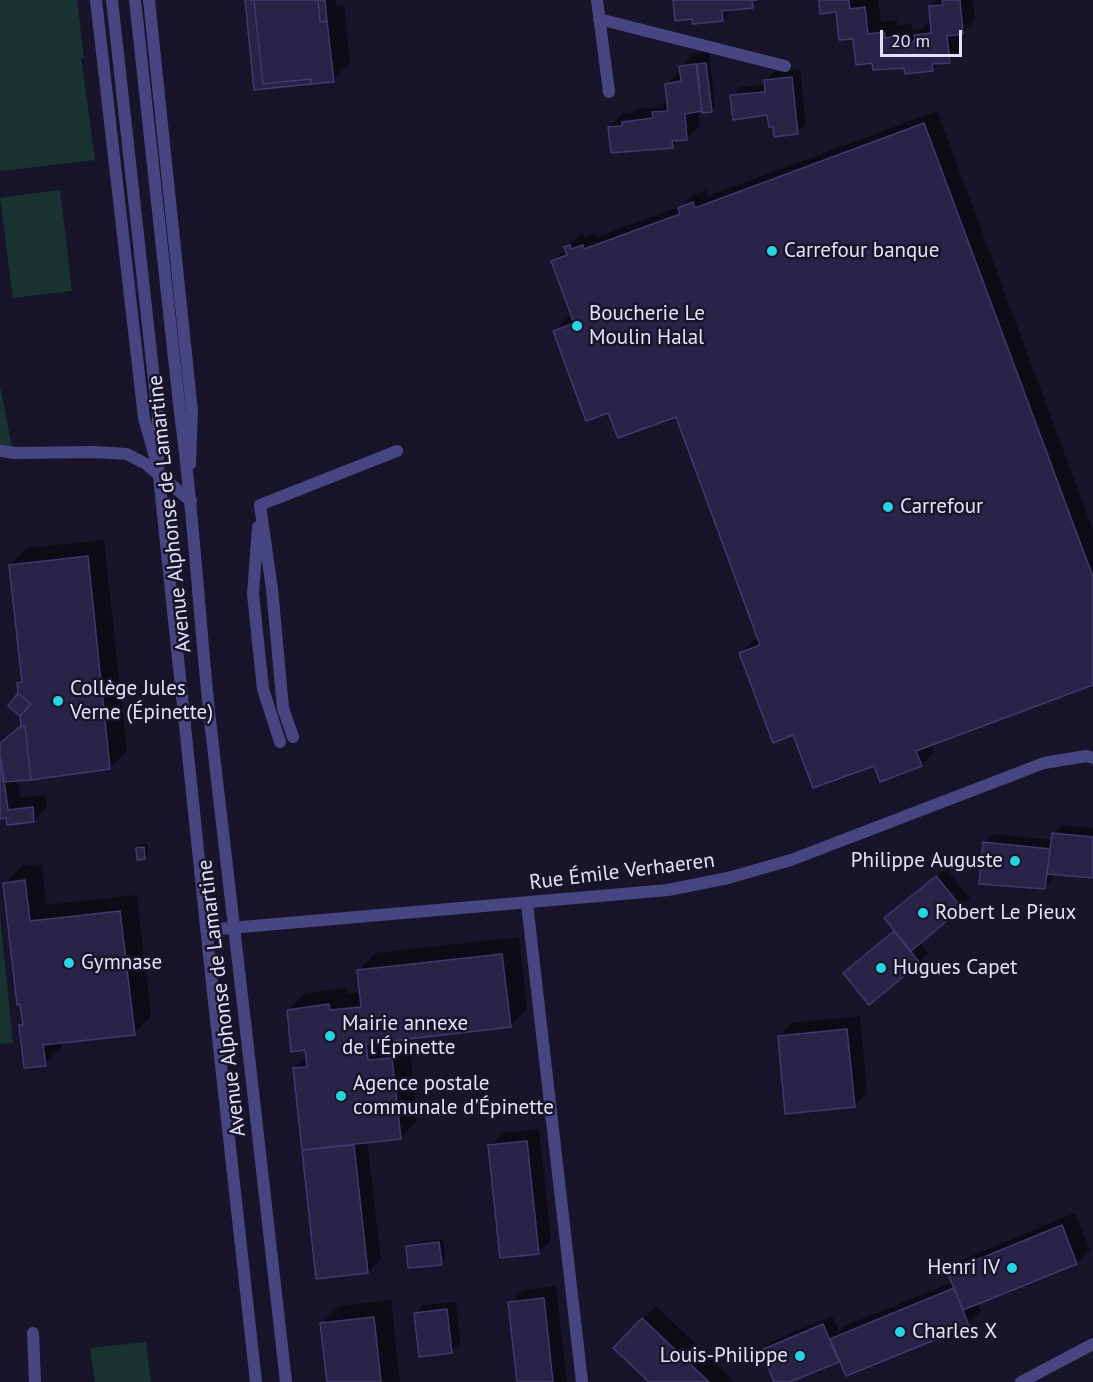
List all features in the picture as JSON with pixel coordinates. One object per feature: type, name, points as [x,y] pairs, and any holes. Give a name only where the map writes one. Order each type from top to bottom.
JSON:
[{"type":"street","points":[[96,0],[144,418],[159,471]]},
{"type":"street","name":"Avenue Alphonse de Lamartine","points":[[112,0],[158,416],[159,471],[256,1382]]},
{"type":"street","name":"Avenue Alphonse de Lamartine","points":[[135,0],[189,477],[208,696],[233,927],[286,1382]]},
{"type":"street","points":[[149,0],[192,411],[189,477]]},
{"type":"street","points":[[597,0],[609,92]]},
{"type":"street","points":[[599,19],[785,66]]},
{"type":"street","points":[[0,451],[127,454],[159,471],[191,501]]},
{"type":"street","points":[[260,505],[397,451]]},
{"type":"street","points":[[260,505],[272,589],[283,708],[293,737]]},
{"type":"street","points":[[260,505],[253,594],[263,688],[280,742]]},
{"type":"street","name":"Rue Émile Verhaeren","points":[[207,930],[668,890],[728,878],[791,860],[1044,763],[1086,756],[1093,758]]},
{"type":"street","points":[[527,903],[582,1382]]},
{"type":"street","points":[[33,1333],[35,1382]]},
{"type":"street","points":[[1021,1382],[1093,1344]]},
{"type":"green space","points":[[0,0],[77,0],[84,59],[81,57],[95,160],[0,171]]},
{"type":"green space","points":[[60,190],[72,291],[13,298],[0,198]]},
{"type":"green space","points":[[0,386],[12,447],[0,445]]},
{"type":"green space","points":[[0,916],[13,1043],[0,1044]]},
{"type":"green space","points":[[146,1342],[151,1382],[95,1382],[90,1348]]},
{"type":"building","points":[[245,0],[254,0],[263,84],[311,79],[311,84],[254,90]]},
{"type":"building","points":[[254,0],[318,0],[320,22],[327,21],[334,82],[311,84],[311,79],[263,84]]},
{"type":"building","points":[[318,0],[325,0],[327,21],[320,22]]},
{"type":"building","points":[[673,0],[757,0],[752,1],[753,8],[722,11],[723,21],[693,24],[692,19],[675,21]]},
{"type":"building","points":[[819,0],[849,0],[850,9],[865,7],[868,34],[884,32],[885,38],[899,36],[900,42],[915,41],[914,35],[931,33],[929,6],[943,5],[942,0],[960,0],[963,34],[947,36],[950,63],[932,64],[933,71],[905,74],[904,68],[873,70],[872,63],[856,65],[853,39],[839,40],[836,12],[820,14]]},
{"type":"building","points":[[706,63],[712,112],[702,113],[697,64]]},
{"type":"building","points":[[696,64],[702,111],[685,114],[687,140],[672,141],[673,148],[611,153],[608,127],[622,126],[622,122],[653,118],[652,112],[668,111],[665,84],[681,81],[679,66]]},
{"type":"building","points":[[792,77],[798,134],[774,137],[773,127],[769,127],[767,115],[733,120],[730,95],[765,92],[764,80]]},
{"type":"building","name":"Carrefour","points":[[924,123],[1093,577],[1093,685],[916,751],[922,766],[880,782],[874,766],[813,788],[793,735],[773,743],[739,653],[760,645],[676,417],[618,438],[608,413],[586,421],[553,331],[574,323],[551,261],[567,255],[564,247],[570,245],[571,249],[583,245],[584,249],[680,214],[678,208],[693,202],[695,208]]},
{"type":"building","points":[[88,556],[110,769],[31,780],[25,726],[21,726],[20,716],[31,704],[18,693],[17,683],[22,682],[9,565]]},
{"type":"building","points":[[18,693],[31,704],[20,716],[8,706]]},
{"type":"building","points":[[21,726],[25,726],[31,780],[3,782],[0,743]]},
{"type":"building","points":[[0,759],[8,810],[33,807],[34,822],[7,825],[6,818],[0,819]]},
{"type":"building","points":[[1052,833],[1093,837],[1093,878],[1047,874]]},
{"type":"building","name":"Philippe Auguste","points":[[983,842],[1050,849],[1045,889],[979,884]]},
{"type":"building","points":[[144,847],[145,859],[137,860],[136,848]]},
{"type":"building","name":"Robert Le Pieux","points":[[936,876],[962,908],[911,951],[884,918]]},
{"type":"building","name":"Gymnase","points":[[25,880],[30,921],[120,911],[135,1035],[43,1045],[46,1066],[24,1068],[19,1025],[23,1025],[20,1004],[17,1005],[3,883]]},
{"type":"building","name":"Hugues Capet","points":[[894,931],[920,963],[869,1005],[843,973]]},
{"type":"building","points":[[502,954],[511,1027],[366,1044],[368,1060],[392,1058],[401,1139],[302,1150],[293,1068],[307,1067],[305,1050],[291,1052],[287,1010],[329,1004],[330,1010],[361,1007],[357,970]]},
{"type":"building","points":[[847,1029],[855,1107],[785,1114],[778,1036]]},
{"type":"building","points":[[527,1141],[539,1254],[500,1258],[488,1145]]},
{"type":"building","points":[[354,1145],[368,1273],[316,1279],[302,1150]]},
{"type":"building","name":"Henri IV","points":[[1062,1225],[1077,1264],[963,1310],[947,1272]]},
{"type":"building","points":[[439,1242],[442,1265],[408,1268],[406,1246]]},
{"type":"building","name":"Charles X","points":[[954,1288],[969,1326],[846,1376],[830,1339]]},
{"type":"building","points":[[544,1298],[553,1382],[517,1382],[508,1302]]},
{"type":"building","points":[[447,1309],[452,1353],[419,1357],[414,1313]]},
{"type":"building","points":[[374,1317],[381,1382],[327,1382],[320,1323]]},
{"type":"building","points":[[642,1318],[709,1382],[649,1382],[613,1348]]},
{"type":"building","name":"Louis-Philippe","points":[[823,1324],[839,1362],[790,1382],[774,1382],[761,1350]]},
{"type":"place","name":"Carrefour banque","points":[[772,251]]},
{"type":"place","name":"Boucherie Le Moulin Halal","points":[[577,326]]},
{"type":"place","name":"Carrefour","points":[[888,507]]},
{"type":"place","name":"Collège Jules Verne (Épinette)","points":[[58,701]]},
{"type":"place","name":"Philippe Auguste","points":[[1015,861]]},
{"type":"place","name":"Robert Le Pieux","points":[[923,913]]},
{"type":"place","name":"Gymnase","points":[[69,963]]},
{"type":"place","name":"Hugues Capet","points":[[881,968]]},
{"type":"place","name":"Mairie annexe de l'Épinette","points":[[330,1036]]},
{"type":"place","name":"Agence postale communale d'Épinette","points":[[341,1096]]},
{"type":"place","name":"Henri IV","points":[[1012,1268]]},
{"type":"place","name":"Charles X","points":[[900,1332]]},
{"type":"place","name":"Louis-Philippe","points":[[800,1356]]}]
